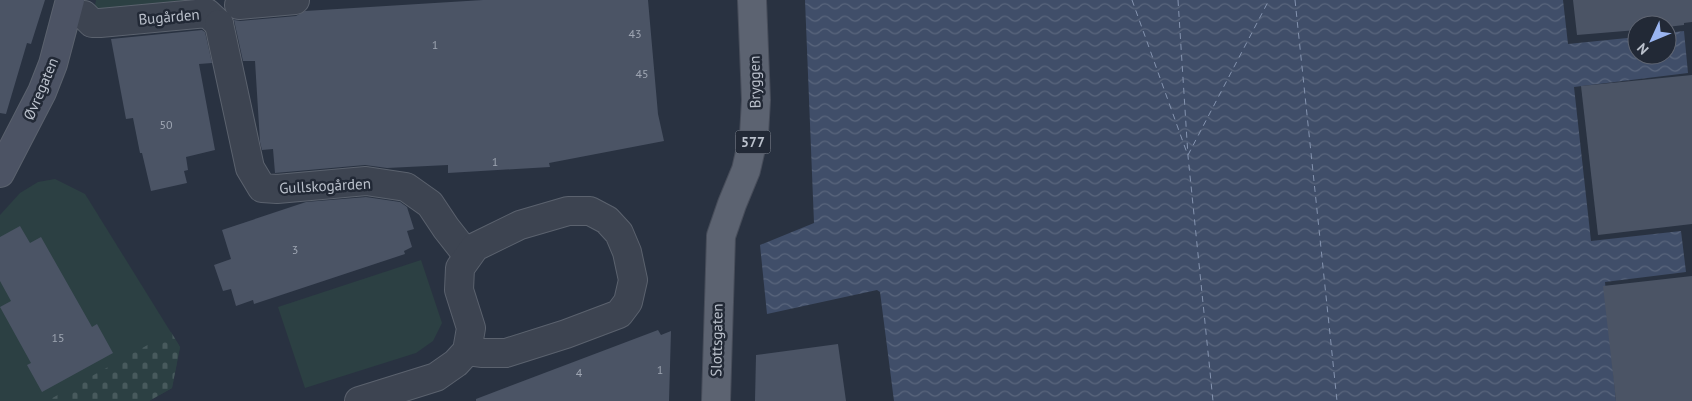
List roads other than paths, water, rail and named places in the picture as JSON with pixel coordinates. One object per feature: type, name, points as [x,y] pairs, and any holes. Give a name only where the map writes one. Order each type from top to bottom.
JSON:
[{"type":"main road","name":"Bryggen","points":[[719,279],[721,236],[746,170],[754,136],[756,100],[752,0]]},
{"type":"main road","name":"Øvregaten","points":[[0,173],[42,92],[77,8]]},
{"type":"main road","name":"Slottsgaten","points":[[716,401],[719,279]]},
{"type":"street","points":[[241,2],[296,0]]},
{"type":"street","name":"Bugården","points":[[77,8],[92,23],[207,13],[219,24],[241,2]]},
{"type":"street","name":"Gullskogården","points":[[219,24],[250,168],[262,188],[277,189],[366,181],[406,187],[430,204],[468,256]]},
{"type":"street","points":[[358,401],[436,376],[456,363],[467,351],[471,328],[459,290],[460,268],[475,247],[520,225],[568,212],[590,211],[608,220],[619,233],[627,252],[634,280],[628,302],[619,314],[506,353],[481,354],[467,351]]},
{"type":"water","points":[[805,0],[1563,0],[1568,44],[1627,38],[1627,65],[1677,65],[1677,32],[1684,31],[1688,73],[1574,87],[1591,241],[1681,231],[1686,272],[1605,282],[1616,401],[894,401],[880,292],[877,290],[767,314],[760,245],[814,223]]}]
